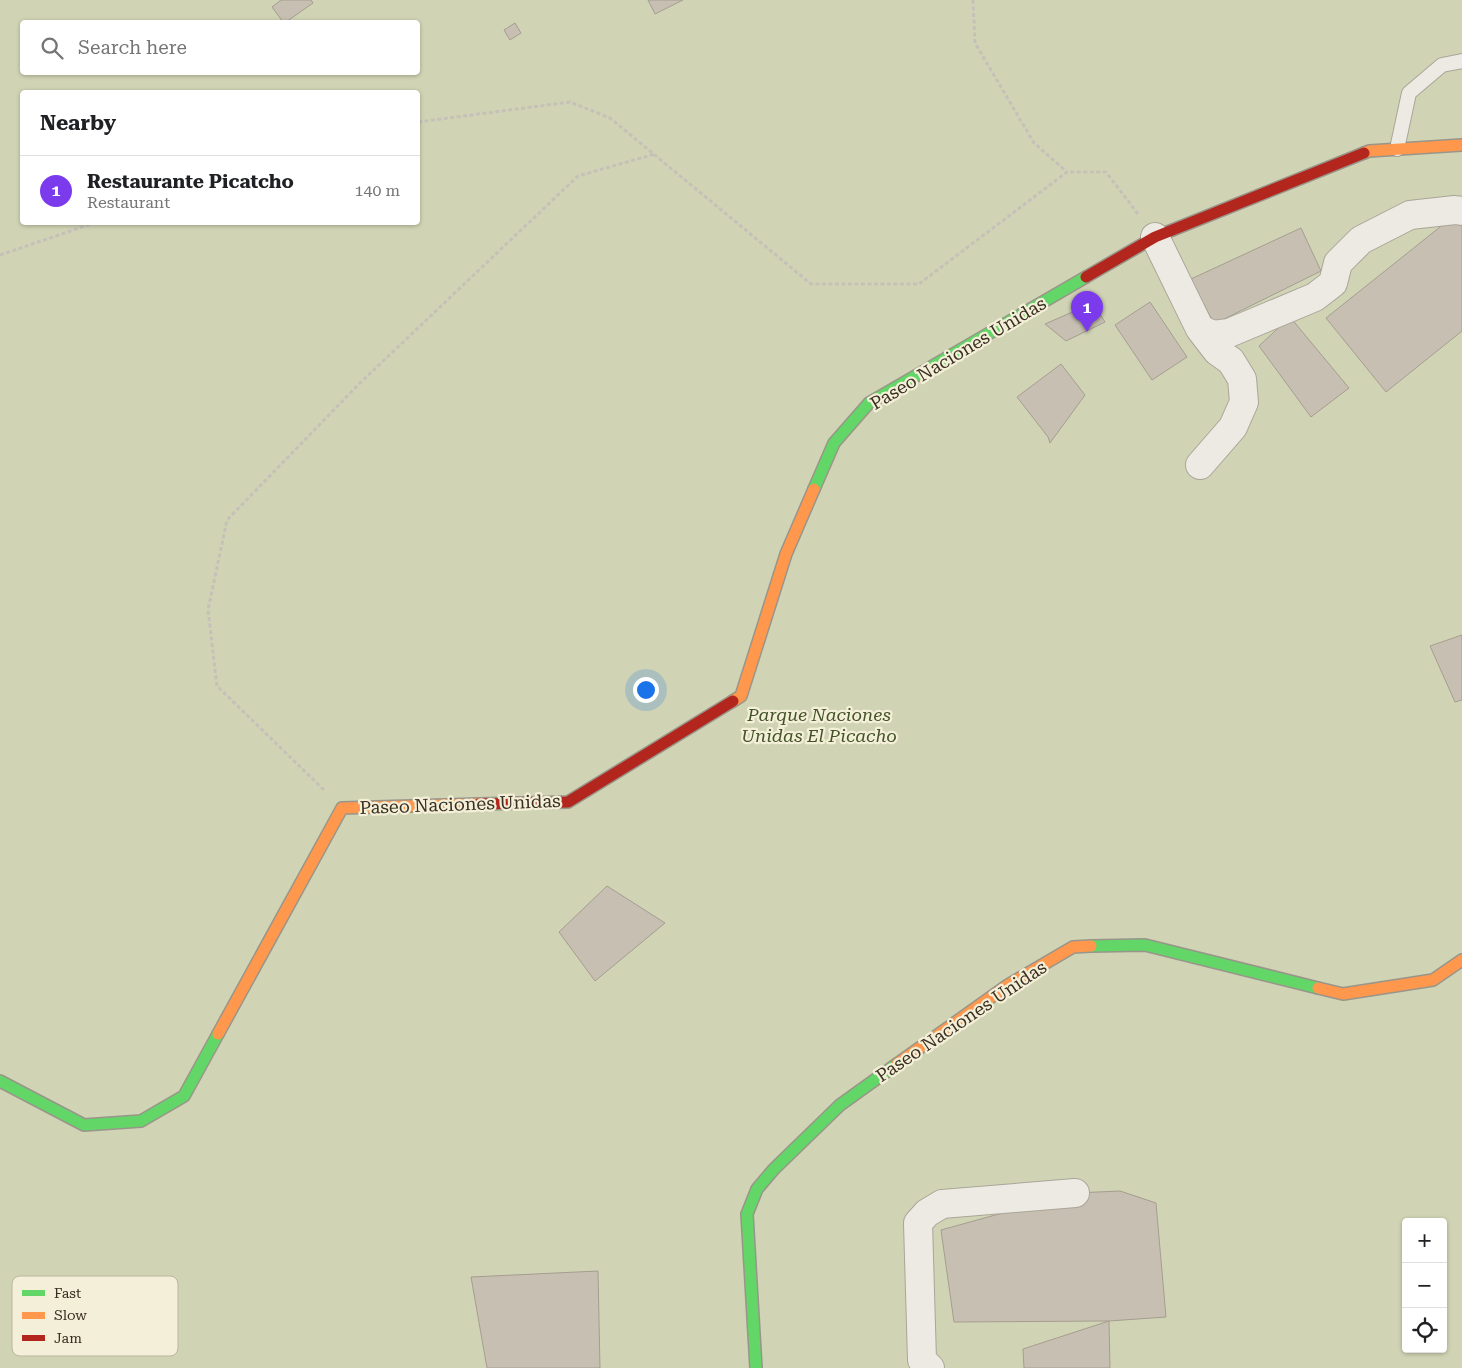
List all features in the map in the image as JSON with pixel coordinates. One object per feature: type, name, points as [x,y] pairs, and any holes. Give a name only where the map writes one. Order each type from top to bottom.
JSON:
[{"type":"street","name":"Paseo Naciones Unidas","points":[[342,808],[568,802],[741,696],[786,554],[834,443],[869,403],[1155,237],[1369,151],[1462,145]]},
{"type":"street","points":[[1200,329],[1213,335],[1229,332],[1315,297],[1333,283],[1338,263],[1361,240],[1410,215],[1455,210],[1462,211]]},
{"type":"street","points":[[1155,237],[1200,329],[1217,350],[1231,361],[1242,379],[1244,402],[1234,427],[1200,465]]},
{"type":"street","points":[[0,1081],[84,1125],[141,1121],[184,1096],[342,808]]},
{"type":"street","name":"Paseo Naciones Unidas","points":[[756,1368],[747,1214],[757,1189],[774,1169],[840,1105],[1008,985],[1073,947],[1145,945],[1343,994],[1432,980],[1462,960]]},
{"type":"street","points":[[921,1365],[918,1223],[926,1213],[942,1204],[1075,1193]]},
{"type":"lane","points":[[1397,149],[1409,93],[1442,65],[1462,61]]},
{"type":"path","points":[[973,0],[975,42],[1034,143],[1067,172]]},
{"type":"path","points":[[420,122],[570,102],[610,118],[810,284],[919,284],[1067,172],[1106,172],[1155,237]]},
{"type":"path","points":[[342,808],[217,686],[208,610],[227,520],[360,383],[578,176],[655,154]]},
{"type":"path","points":[[0,255],[88,225]]},
{"type":"green space","name":"Parque Naciones Unidas El Picacho","points":[[0,0],[1462,0],[1462,1368],[0,1368]]},
{"type":"building","points":[[281,0],[311,0],[313,3],[289,20],[282,20],[272,7]]},
{"type":"building","points":[[648,0],[683,0],[655,14]]},
{"type":"building","points":[[515,23],[521,33],[510,40],[504,30]]},
{"type":"building","points":[[1455,215],[1462,224],[1462,331],[1386,392],[1326,318]]},
{"type":"building","points":[[1301,228],[1321,271],[1214,324],[1191,279]]},
{"type":"building","points":[[1150,302],[1187,357],[1152,380],[1115,325]]},
{"type":"building","points":[[1093,303],[1105,322],[1066,341],[1045,324]]},
{"type":"building","points":[[1290,317],[1349,388],[1311,417],[1259,346]]},
{"type":"building","points":[[1061,364],[1085,395],[1050,443],[1048,437],[1017,397]]},
{"type":"building","points":[[1462,635],[1462,700],[1455,702],[1430,646]]},
{"type":"building","points":[[607,886],[665,923],[595,981],[559,932]]},
{"type":"building","points":[[1120,1191],[1156,1203],[1166,1317],[1109,1321],[954,1322],[941,1230],[1075,1193]]},
{"type":"building","points":[[598,1271],[600,1368],[487,1368],[471,1277]]},
{"type":"building","points":[[1109,1321],[1110,1368],[1024,1368],[1023,1349]]},
{"type":"traffic: fast","points":[[814,489],[834,443],[869,403],[1086,277]]},
{"type":"traffic: fast","points":[[1091,946],[1145,945],[1318,988]]},
{"type":"traffic: fast","points":[[0,1081],[84,1125],[141,1121],[184,1096],[218,1034]]},
{"type":"traffic: fast","points":[[756,1368],[747,1214],[757,1189],[774,1169],[840,1105],[897,1064]]},
{"type":"traffic: slow","points":[[1364,153],[1369,151],[1462,145]]},
{"type":"traffic: slow","points":[[733,701],[741,696],[786,554],[814,489]]},
{"type":"traffic: slow","points":[[218,1034],[342,808],[479,804]]},
{"type":"traffic: slow","points":[[897,1064],[1008,985],[1073,947],[1091,946]]},
{"type":"traffic: slow","points":[[1318,988],[1343,994],[1433,980],[1462,960]]},
{"type":"traffic: jam","points":[[1086,277],[1155,237],[1364,153]]},
{"type":"traffic: jam","points":[[479,804],[568,802],[733,701]]},
{"type":"place","name":"Restaurante Picatcho","points":[[1087,332]]}]
